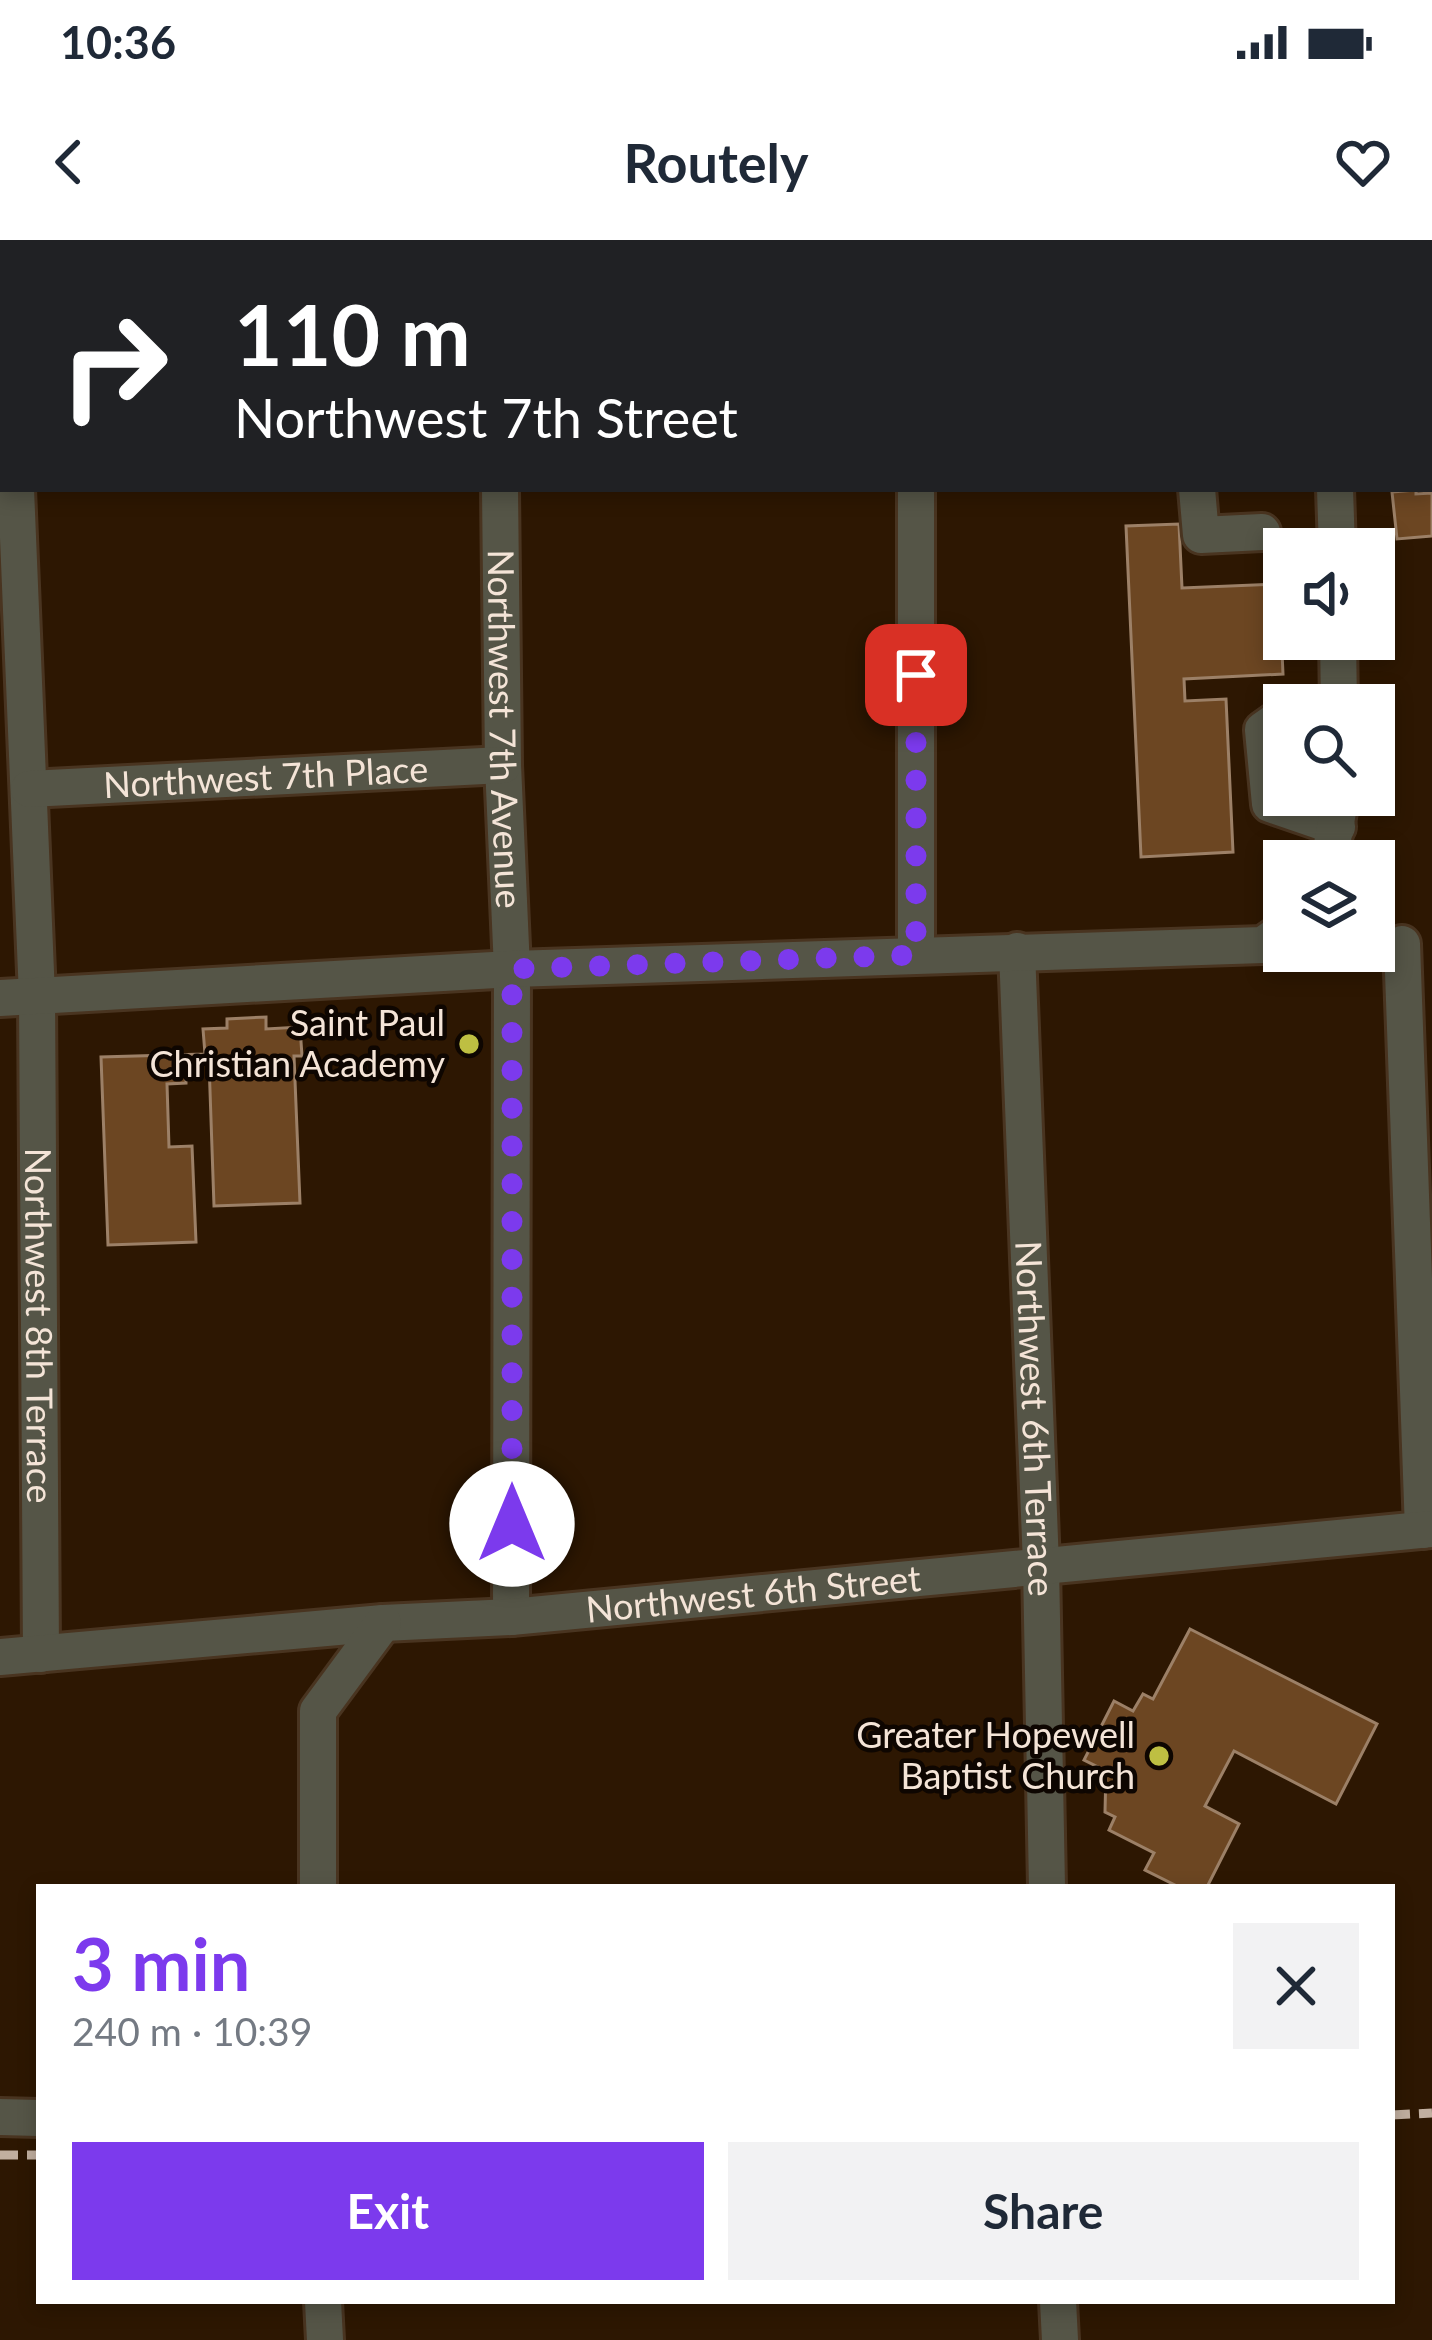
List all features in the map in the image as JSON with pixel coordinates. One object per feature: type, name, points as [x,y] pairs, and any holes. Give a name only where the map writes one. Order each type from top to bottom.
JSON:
[{"type":"street","name":"Northwest 8th Terrace","points":[[16,492],[38,996],[41,1654]]},
{"type":"street","name":"Northwest 7th Avenue","points":[[500,492],[503,765],[512,969],[512,1617]]},
{"type":"street","points":[[916,492],[916,955]]},
{"type":"street","points":[[1197,492],[1201,535],[1262,532]]},
{"type":"street","points":[[1335,492],[1336,528]]},
{"type":"street","name":"Northwest 7th Place","points":[[29,789],[503,765]]},
{"type":"street","points":[[1303,816],[1336,828]]},
{"type":"street","points":[[1402,940],[1428,1529]]},
{"type":"street","points":[[0,998],[512,969],[1263,945]]},
{"type":"street","name":"Northwest 6th Terrace","points":[[1017,951],[1041,1565],[1047,1884]]},
{"type":"street","name":"Northwest 6th Street","points":[[0,1657],[383,1623],[512,1617],[1428,1529]]},
{"type":"street","points":[[318,1884],[318,1712],[383,1623]]},
{"type":"street","points":[[0,2117],[36,2118]]},
{"type":"street","points":[[323,2304],[325,2340]]},
{"type":"street","points":[[1058,2304],[1060,2340]]},
{"type":"building","points":[[1392,492],[1432,493],[1432,536],[1397,539]]},
{"type":"building","points":[[1179,524],[1182,588],[1263,585],[1263,660],[1282,660],[1283,674],[1184,679],[1185,701],[1226,699],[1233,852],[1141,857],[1126,526]]},
{"type":"building","points":[[266,1017],[266,1029],[300,1027],[302,1056],[294,1056],[300,1203],[214,1206],[209,1062],[200,1062],[201,1069],[186,1070],[186,1083],[167,1084],[169,1147],[192,1146],[196,1242],[108,1245],[101,1057],[205,1054],[203,1029],[227,1028],[227,1019]]},
{"type":"building","name":"Greater Hopewell Baptist Church","points":[[1190,1629],[1377,1724],[1336,1804],[1234,1751],[1205,1806],[1239,1824],[1209,1884],[1173,1884],[1145,1870],[1154,1853],[1109,1830],[1115,1817],[1105,1812],[1106,1771],[1084,1760],[1114,1701],[1133,1711],[1143,1694],[1153,1699]]},
{"type":"railway","points":[[1395,2115],[1432,2113]]},
{"type":"railway","points":[[0,2155],[36,2155]]},
{"type":"place","name":"Saint Paul Christian Academy","points":[[469,1044]]},
{"type":"place","name":"Greater Hopewell Baptist Church","points":[[1159,1756]]},
{"type":"route","points":[[512,1524],[512,969],[916,955],[916,675]]}]
